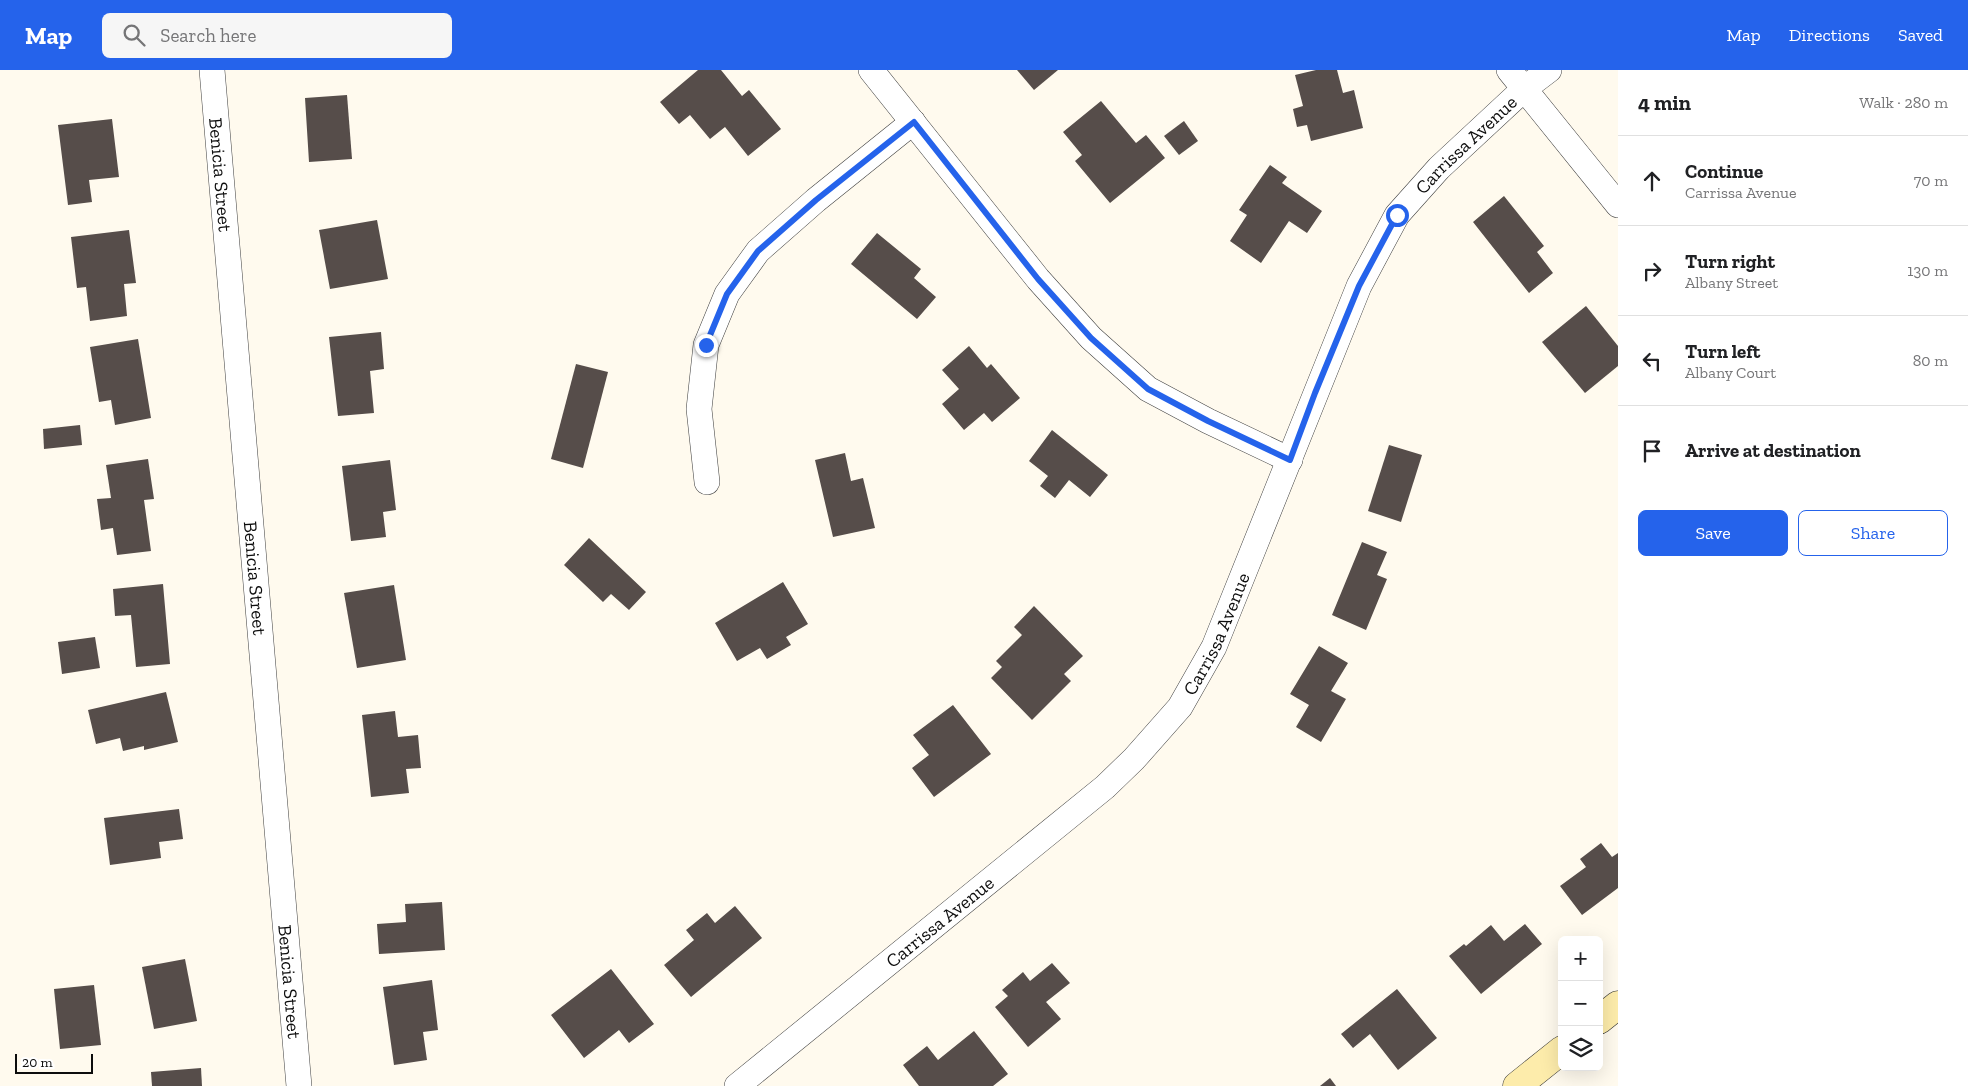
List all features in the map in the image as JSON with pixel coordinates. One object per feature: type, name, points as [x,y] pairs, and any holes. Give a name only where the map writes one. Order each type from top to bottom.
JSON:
[{"type":"street","name":"Benicia Street","points":[[212,70],[299,1086]]},
{"type":"street","points":[[872,70],[1038,279],[1091,338],[1148,389],[1208,421],[1290,460]]},
{"type":"street","points":[[1509,70],[1618,205]]},
{"type":"street","name":"Carrissa Avenue","points":[[737,1086],[1105,787],[1134,759],[1180,707],[1214,647],[1359,286],[1397,215],[1439,168],[1524,89],[1548,70]]},
{"type":"street","points":[[707,482],[699,409],[706,345],[727,294],[758,251],[816,200],[914,122]]},
{"type":"street","points":[[1603,1017],[1618,1005]]},
{"type":"street","points":[[1517,1086],[1558,1053]]},
{"type":"building","points":[[698,70],[721,70],[742,96],[749,90],[781,129],[748,156],[725,127],[710,139],[690,115],[679,124],[660,102]]},
{"type":"building","points":[[1017,70],[1058,70],[1034,90]]},
{"type":"building","points":[[1316,70],[1337,70],[1343,93],[1354,90],[1363,128],[1311,141],[1307,125],[1297,127],[1293,109],[1303,106],[1295,75]]},
{"type":"building","points":[[347,95],[352,159],[309,162],[305,98]]},
{"type":"building","points":[[1101,101],[1136,143],[1146,135],[1165,158],[1110,203],[1075,161],[1082,155],[1063,132]]},
{"type":"building","points":[[112,119],[119,177],[89,180],[92,202],[68,205],[58,125]]},
{"type":"building","points":[[1184,121],[1198,141],[1179,155],[1164,136]]},
{"type":"building","points":[[1270,165],[1287,177],[1282,183],[1322,211],[1307,233],[1289,221],[1261,263],[1230,241],[1247,215],[1239,210]]},
{"type":"building","points":[[1504,196],[1544,246],[1537,252],[1553,273],[1529,293],[1473,222]]},
{"type":"building","points":[[377,220],[388,279],[330,289],[319,230]]},
{"type":"building","points":[[129,230],[136,283],[124,284],[127,316],[90,321],[86,287],[77,288],[71,237]]},
{"type":"building","points":[[877,233],[921,269],[914,278],[936,297],[917,319],[851,264]]},
{"type":"building","points":[[1586,306],[1618,346],[1618,366],[1585,393],[1542,342]]},
{"type":"building","points":[[381,332],[384,369],[370,371],[374,413],[338,416],[329,337]]},
{"type":"building","points":[[138,339],[151,418],[115,425],[111,400],[99,402],[90,347]]},
{"type":"building","points":[[969,346],[987,368],[991,364],[1020,398],[992,422],[984,413],[964,430],[942,404],[959,389],[942,370]]},
{"type":"building","points":[[576,364],[608,372],[583,468],[551,459]]},
{"type":"building","points":[[80,425],[82,445],[44,449],[43,429]]},
{"type":"building","points":[[1052,430],[1108,475],[1090,497],[1069,480],[1055,498],[1040,486],[1048,476],[1029,461]]},
{"type":"building","points":[[1389,445],[1422,455],[1401,522],[1368,511]]},
{"type":"building","points":[[845,453],[851,481],[863,478],[875,528],[833,537],[815,460]]},
{"type":"building","points":[[148,459],[154,499],[144,500],[151,551],[117,555],[113,528],[101,530],[97,499],[111,498],[106,465]]},
{"type":"building","points":[[390,460],[396,510],[383,512],[386,537],[351,541],[342,466]]},
{"type":"building","points":[[589,538],[646,592],[629,610],[611,594],[603,602],[564,565]]},
{"type":"building","points":[[1362,542],[1387,552],[1377,575],[1387,579],[1366,630],[1332,615]]},
{"type":"building","points":[[783,582],[808,624],[786,637],[791,645],[767,659],[760,648],[737,661],[715,623]]},
{"type":"building","points":[[163,584],[170,664],[136,667],[131,615],[115,616],[113,589]]},
{"type":"building","points":[[394,585],[406,660],[357,668],[344,593]]},
{"type":"building","points":[[1034,606],[1083,656],[1064,674],[1071,681],[1032,720],[991,678],[1002,667],[996,661],[1022,635],[1014,627]]},
{"type":"building","points":[[95,637],[100,668],[62,674],[58,642]]},
{"type":"building","points":[[1319,646],[1348,663],[1331,691],[1346,699],[1321,742],[1296,727],[1309,705],[1290,694]]},
{"type":"building","points":[[166,692],[178,742],[144,750],[144,746],[123,751],[120,738],[96,744],[88,710]]},
{"type":"building","points":[[953,705],[991,754],[934,797],[912,768],[929,755],[913,735]]},
{"type":"building","points":[[395,711],[398,737],[418,735],[421,768],[406,769],[409,793],[371,797],[362,715]]},
{"type":"building","points":[[179,809],[183,839],[159,842],[161,858],[110,865],[104,818]]},
{"type":"building","points":[[1601,843],[1612,857],[1618,853],[1618,888],[1582,915],[1560,886],[1586,867],[1580,859]]},
{"type":"building","points":[[442,902],[445,950],[379,954],[377,924],[406,922],[405,904]]},
{"type":"building","points":[[735,906],[762,938],[691,997],[664,965],[694,940],[686,930],[707,913],[715,923]]},
{"type":"building","points":[[1525,924],[1542,944],[1481,994],[1449,956],[1464,944],[1466,946],[1491,925],[1504,941]]},
{"type":"building","points":[[185,959],[197,1021],[154,1029],[142,967]]},
{"type":"building","points":[[1052,963],[1070,983],[1046,1002],[1061,1019],[1028,1047],[995,1007],[1008,996],[1002,990],[1023,972],[1030,981]]},
{"type":"building","points":[[611,969],[654,1024],[629,1043],[619,1030],[584,1058],[551,1015]]},
{"type":"building","points":[[432,980],[438,1030],[423,1032],[427,1060],[394,1065],[383,987]]},
{"type":"building","points":[[94,985],[101,1045],[60,1049],[54,989]]},
{"type":"building","points":[[1397,989],[1437,1038],[1398,1070],[1370,1034],[1353,1048],[1341,1034]]},
{"type":"building","points":[[974,1031],[1008,1074],[993,1086],[919,1086],[903,1065],[927,1046],[938,1060]]},
{"type":"building","points":[[201,1068],[202,1086],[152,1086],[151,1072]]},
{"type":"building","points":[[1330,1078],[1336,1086],[1320,1086]]},
{"type":"route","points":[[706,345],[727,294],[758,251],[816,200],[914,122],[1038,279],[1091,338],[1148,389],[1208,421],[1290,460],[1359,286],[1397,215]]}]
